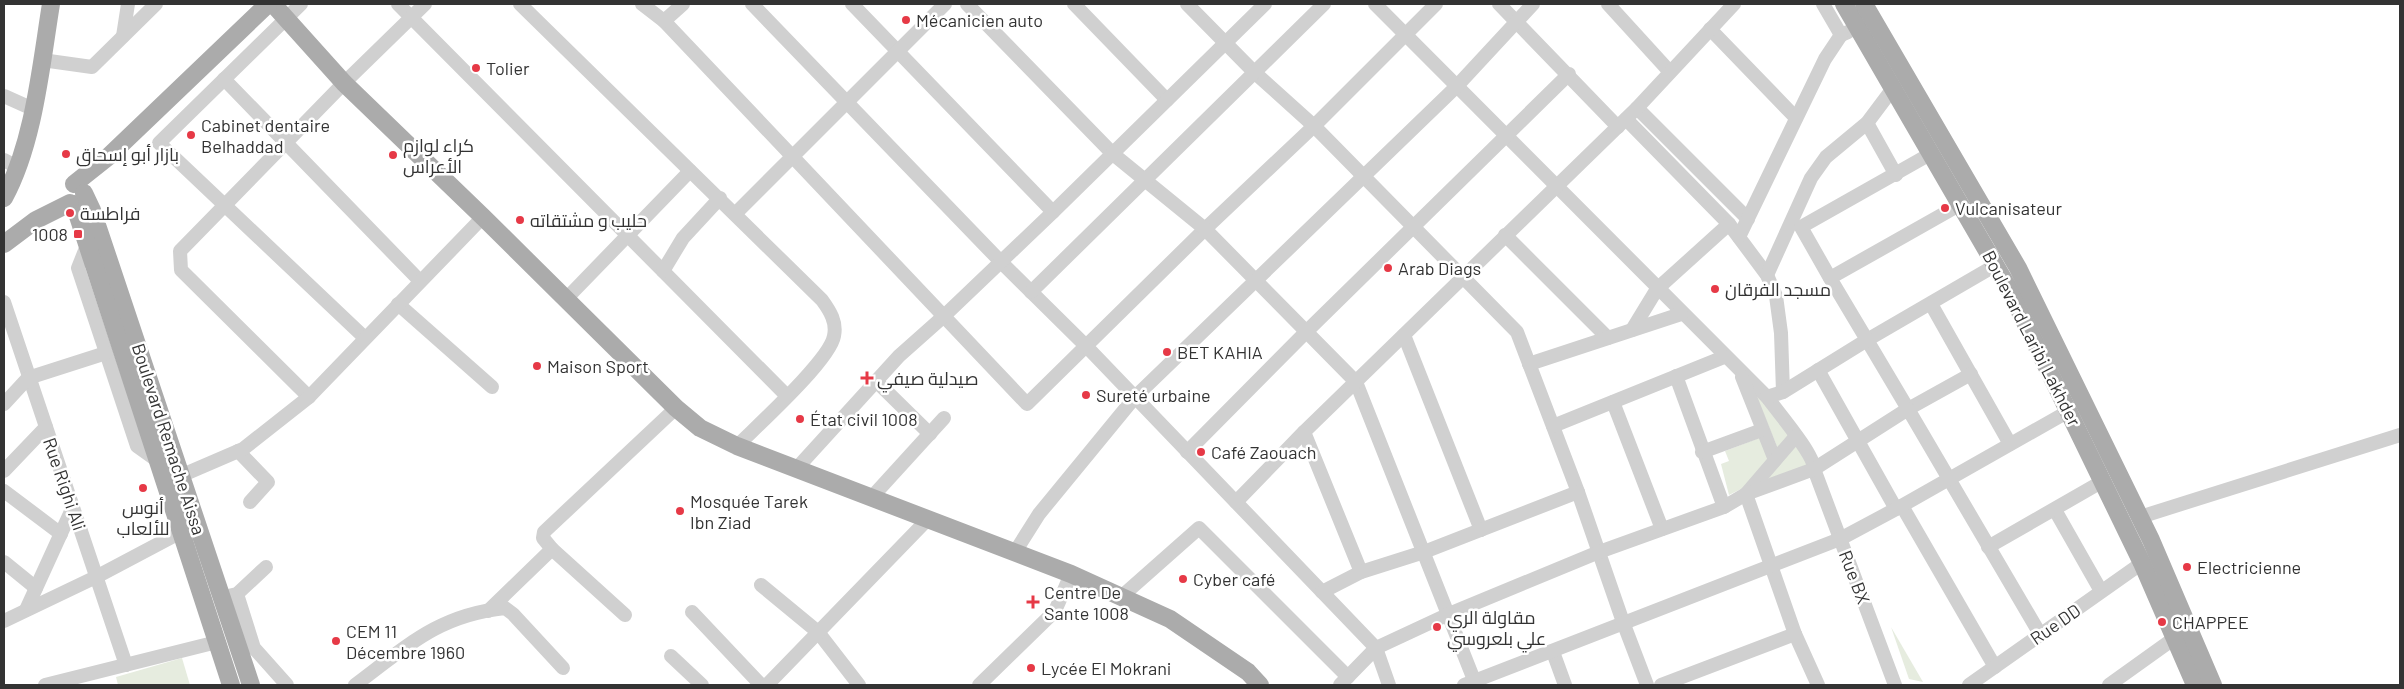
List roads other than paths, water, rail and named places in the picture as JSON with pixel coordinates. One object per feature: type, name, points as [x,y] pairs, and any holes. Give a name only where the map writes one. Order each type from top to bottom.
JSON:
[{"type":"main road","points":[[4,198],[10,164],[33,109],[51,4]]},
{"type":"main road","points":[[4,244],[75,194],[108,157],[268,4]]},
{"type":"main road","points":[[273,4],[344,83],[484,217],[676,408],[700,428],[737,446],[1071,574],[1170,619],[1248,672],[1260,685]]},
{"type":"main road","name":"Boulevard Laribi Lakhder","points":[[1844,4],[1996,265],[2103,481],[2150,559],[2213,685]]},
{"type":"main road","name":"Boulevard Laribi Lakhder","points":[[1864,4],[2018,268],[2140,517],[2150,559],[2176,638],[2195,685]]},
{"type":"main road","name":"Boulevard Remache Aissa","points":[[75,194],[88,243],[158,461],[174,479],[181,532],[232,685]]},
{"type":"main road","name":"Boulevard Remache Aissa","points":[[75,194],[92,210],[174,479],[229,596],[246,648],[250,685]]},
{"type":"street","points":[[122,36],[128,4]]},
{"type":"street","points":[[42,60],[92,67],[156,4]]},
{"type":"street","points":[[300,4],[159,144],[365,338]]},
{"type":"street","points":[[398,4],[787,396]]},
{"type":"street","points":[[309,396],[181,270],[180,250],[344,83],[425,4]]},
{"type":"street","points":[[520,4],[822,300],[834,319],[835,334],[829,350],[787,396],[737,446]]},
{"type":"street","points":[[642,4],[664,21],[1027,404],[1205,229],[1314,126],[1436,4]]},
{"type":"street","points":[[664,21],[683,4]]},
{"type":"street","points":[[752,4],[1001,262],[1086,346],[1376,648],[1389,685]]},
{"type":"street","points":[[852,4],[1053,212]]},
{"type":"street","points":[[736,214],[944,4]]},
{"type":"street","points":[[967,4],[1113,154],[1205,229],[1254,281],[1356,382],[1448,614],[1472,684],[1623,622],[1840,539],[1899,508],[2069,411]]},
{"type":"street","points":[[1074,4],[1167,100]]},
{"type":"street","points":[[1187,4],[1254,72],[1314,126],[1516,332],[1578,492],[1647,685]]},
{"type":"street","points":[[796,468],[899,356],[944,316],[1053,212],[1265,4]]},
{"type":"street","points":[[1032,292],[1324,4]]},
{"type":"street","name":"Rue BX","points":[[1375,4],[1555,188],[1767,398],[1814,463],[1814,469],[1895,685]]},
{"type":"street","points":[[1498,4],[1569,74],[1728,224],[1767,275],[1776,296],[1780,323],[1783,392]]},
{"type":"street","points":[[1015,552],[1038,514],[1135,397],[1456,86],[1533,4]]},
{"type":"street","points":[[1608,4],[1670,72]]},
{"type":"street","points":[[1236,502],[1304,432],[1637,108],[1734,4]]},
{"type":"street","points":[[1823,4],[1841,35]]},
{"type":"street","points":[[1739,237],[1825,59],[1841,35],[1858,28]]},
{"type":"street","points":[[1710,29],[1796,118]]},
{"type":"street","points":[[1187,452],[1306,332],[1569,74]]},
{"type":"street","points":[[224,79],[420,281]]},
{"type":"street","points":[[1767,275],[1811,178],[1826,157],[1867,123],[1894,87]]},
{"type":"street","points":[[4,96],[33,109]]},
{"type":"street","points":[[1637,108],[1748,219]]},
{"type":"street","points":[[1867,123],[1896,175]]},
{"type":"street","points":[[1932,154],[1801,227],[2040,634]]},
{"type":"street","points":[[566,298],[690,171]]},
{"type":"street","points":[[663,271],[684,238],[720,198]]},
{"type":"street","points":[[1830,278],[1961,204]]},
{"type":"street","points":[[174,479],[238,451],[255,441],[309,396],[484,217]]},
{"type":"street","points":[[1632,330],[1657,289],[1728,224]]},
{"type":"street","points":[[1506,236],[1608,338]]},
{"type":"street","points":[[88,243],[78,268],[137,446],[158,461]]},
{"type":"street","points":[[1767,398],[1783,392],[1867,340],[1996,265]]},
{"type":"street","name":"Rue Righi Ali","points":[[4,302],[7,325],[46,427],[126,665]]},
{"type":"street","points":[[398,304],[492,387]]},
{"type":"street","points":[[1931,304],[2010,444]]},
{"type":"street","points":[[1529,364],[1682,314]]},
{"type":"street","points":[[1404,335],[1480,530]]},
{"type":"street","points":[[4,404],[28,378],[106,354]]},
{"type":"street","points":[[1553,426],[1724,357]]},
{"type":"street","points":[[1818,370],[1995,667]]},
{"type":"street","points":[[1740,372],[1775,460]]},
{"type":"street","points":[[1121,597],[1199,528],[1344,681],[1376,648],[1448,614],[1599,552],[1724,507],[1746,494],[1814,469],[1908,410],[1971,374]]},
{"type":"street","points":[[1676,376],[1702,452],[1724,507]]},
{"type":"street","points":[[876,382],[930,434]]},
{"type":"street","points":[[1613,402],[1662,529]]},
{"type":"street","points":[[625,616],[552,549],[543,538],[544,532],[676,408]]},
{"type":"street","points":[[872,497],[944,418]]},
{"type":"street","points":[[4,472],[46,427]]},
{"type":"street","points":[[1702,452],[1762,430]]},
{"type":"street","points":[[1304,432],[1361,572]]},
{"type":"street","points":[[2140,517],[2400,435]]},
{"type":"street","points":[[1746,494],[1796,436]]},
{"type":"street","points":[[238,451],[268,482],[250,502]]},
{"type":"street","points":[[1988,548],[2103,481]]},
{"type":"street","points":[[4,491],[61,534]]},
{"type":"street","points":[[1322,592],[1361,572],[1424,552],[1578,492]]},
{"type":"street","points":[[1746,494],[1795,634],[1818,685]]},
{"type":"street","points":[[26,610],[73,507]]},
{"type":"street","points":[[2055,510],[2101,591]]},
{"type":"street","points":[[767,685],[928,518]]},
{"type":"street","points":[[4,621],[96,578],[181,532]]},
{"type":"street","points":[[488,611],[552,549]]},
{"type":"street","name":"Rue DD","points":[[1969,685],[1984,681],[1995,667],[2101,591],[2150,559]]},
{"type":"street","points":[[4,562],[36,588]]},
{"type":"street","points":[[229,596],[266,567]]},
{"type":"street","points":[[979,685],[1055,611],[1071,574]]},
{"type":"street","points":[[761,585],[818,632],[859,685]]},
{"type":"street","points":[[355,685],[426,632],[444,623],[505,608],[513,614],[563,668]]},
{"type":"street","points":[[692,612],[761,685]]},
{"type":"street","points":[[1660,685],[1795,634]]},
{"type":"street","points":[[2109,685],[2176,638]]},
{"type":"street","points":[[45,685],[217,642]]},
{"type":"street","points":[[246,648],[287,685]]},
{"type":"street","points":[[1553,652],[1564,685]]},
{"type":"street","points":[[671,656],[702,685]]},
{"type":"place","name":"Mécanicien auto","points":[[906,20]]},
{"type":"place","name":"Tolier","points":[[476,68]]},
{"type":"place","name":"Cabinet dentaire Belhaddad","points":[[191,135]]},
{"type":"place","name":"بازار أبو إسحاق","points":[[66,154]]},
{"type":"place","name":"كراء لوازم الأعراس","points":[[393,155]]},
{"type":"place","name":"Vulcanisateur","points":[[1945,208]]},
{"type":"place","name":"فراطسة","points":[[70,213]]},
{"type":"place","name":"حليب و مشتقاته","points":[[520,220]]},
{"type":"place","name":"1008","points":[[78,234]]},
{"type":"place","name":"Arab Diags","points":[[1388,268]]},
{"type":"place","name":"مسجد الفرقان","points":[[1715,289]]},
{"type":"place","name":"BET KAHIA","points":[[1167,352]]},
{"type":"place","name":"Maison Sport","points":[[537,366]]},
{"type":"place","name":"صيدلية صيفي","points":[[867,378]]},
{"type":"place","name":"Sureté urbaine","points":[[1086,395]]},
{"type":"place","name":"État civil 1008","points":[[800,419]]},
{"type":"place","name":"Café Zaouach","points":[[1201,452]]},
{"type":"place","name":"أنوس للألعاب","points":[[143,488]]},
{"type":"place","name":"Mosquée Tarek Ibn Ziad","points":[[680,511]]},
{"type":"place","name":"Electricienne","points":[[2187,567]]},
{"type":"place","name":"Cyber café","points":[[1183,579]]},
{"type":"place","name":"Centre De Sante 1008","points":[[1033,602]]},
{"type":"place","name":"CHAPPEE","points":[[2162,622]]},
{"type":"place","name":"مقاولة الري علي بلعروسي","points":[[1437,627]]},
{"type":"place","name":"CEM 11 Décembre 1960","points":[[336,641]]},
{"type":"place","name":"Lycée El Mokrani","points":[[1031,668]]}]
